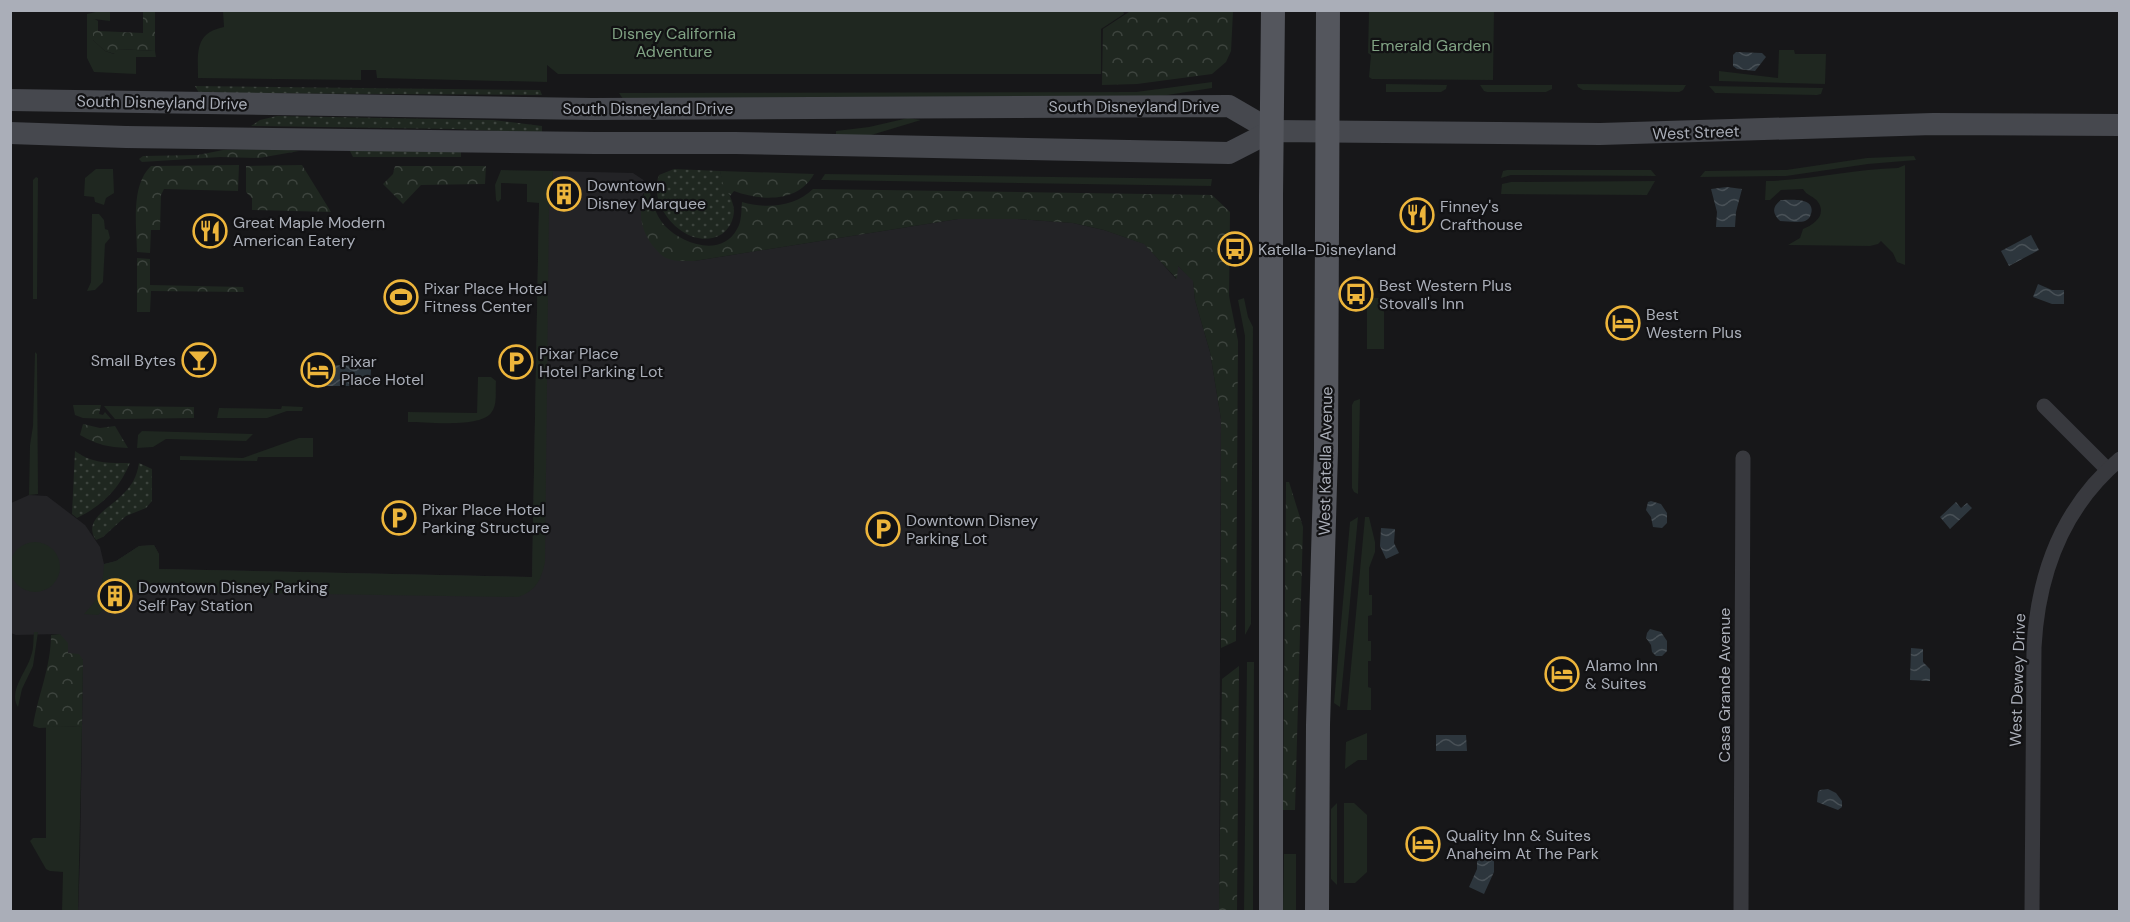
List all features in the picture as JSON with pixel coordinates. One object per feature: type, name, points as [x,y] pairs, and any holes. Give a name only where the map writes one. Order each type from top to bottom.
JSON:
[{"type":"main road","points":[[1270,912],[1274,10]]},
{"type":"main road","name":"West Katella Avenue","points":[[1317,912],[1318,725],[1326,451],[1328,10]]},
{"type":"main road","name":"South Disneyland Drive","points":[[10,100],[592,109],[1229,106],[1272,131]]},
{"type":"main road","points":[[592,109],[595,143]]},
{"type":"main road","name":"West Street","points":[[1272,131],[1600,134],[1933,124],[2120,125]]},
{"type":"main road","points":[[10,133],[106,137],[747,143],[1229,153],[1272,131]]},
{"type":"street","points":[[2044,406],[2107,469]]},
{"type":"street","name":"Casa Grande Avenue","points":[[1742,912],[1743,458]]},
{"type":"street","name":"West Dewey Drive","points":[[2032,912],[2035,618],[2041,588],[2059,538],[2085,495],[2107,469],[2120,459]]},
{"type":"shaded area","name":"Downtown Disney Parking Lot","points":[[553,171],[633,173],[648,183],[642,197],[680,261],[694,261],[958,219],[1018,219],[1073,223],[1104,230],[1145,244],[1176,279],[1177,265],[1193,280],[1195,300],[1210,352],[1221,419],[1219,911],[78,911],[83,660],[68,653],[60,634],[16,635],[11,633],[11,503],[29,495],[47,496],[85,525],[100,547],[104,564],[116,561],[139,546],[154,545],[159,554],[159,569],[532,577],[539,206],[552,206]]},
{"type":"green space","name":"Disney California Adventure","points":[[1123,10],[1124,14],[1101,29],[1101,74],[558,74],[547,65],[547,82],[377,78],[376,70],[361,70],[361,80],[198,78],[200,45],[207,34],[224,27],[223,11]]},
{"type":"green space","points":[[1132,10],[1233,11],[1231,51],[1226,62],[1212,74],[1137,84],[1102,85],[1103,29]]},
{"type":"green space","points":[[110,11],[110,21],[93,19],[93,40],[105,51],[114,54],[118,49],[155,51],[156,57],[136,57],[136,74],[94,72],[87,58],[87,14]]},
{"type":"green space","points":[[143,11],[155,11],[155,51],[119,49],[115,54],[105,51],[93,40],[93,18],[98,21],[98,31],[143,33]]},
{"type":"green space","name":"Emerald Garden","points":[[1369,11],[1494,11],[1493,80],[1372,79],[1369,77],[1371,55],[1368,53]]},
{"type":"green space","points":[[1779,50],[1794,50],[1795,54],[1826,54],[1825,84],[1719,81],[1719,71],[1778,78]]},
{"type":"green space","points":[[1212,82],[1212,88],[1136,100],[623,99],[619,93],[1136,92]]},
{"type":"green space","points":[[1386,84],[1447,85],[1446,89],[1441,92],[1386,92]]},
{"type":"green space","points":[[1577,84],[1686,85],[1679,92],[1583,90]]},
{"type":"green space","points":[[1480,85],[1552,85],[1552,89],[1546,92],[1487,92]]},
{"type":"green space","points":[[195,86],[540,90],[542,95],[199,93]]},
{"type":"green space","points":[[1709,86],[1823,88],[1821,94],[1817,95],[1715,93]]},
{"type":"green space","points":[[277,116],[493,120],[542,126],[542,133],[455,129],[251,126],[260,120]]},
{"type":"green space","points":[[908,118],[921,120],[868,136],[836,138],[836,131],[869,127]]},
{"type":"green space","points":[[349,149],[461,150],[461,157],[353,157]]},
{"type":"green space","points":[[223,150],[299,151],[259,158],[220,157],[142,162],[139,159],[143,156],[198,155]]},
{"type":"green space","points":[[1914,156],[1916,160],[1868,164],[1786,176],[1700,177],[1705,171],[1786,170],[1867,158]]},
{"type":"green space","points":[[239,165],[238,191],[164,189],[161,195],[160,230],[151,230],[150,253],[137,252],[137,195],[144,174],[151,166]]},
{"type":"green space","points":[[302,165],[331,212],[252,210],[252,198],[246,192],[246,166]]},
{"type":"green space","points":[[1905,165],[1905,265],[1897,262],[1893,253],[1881,241],[1870,246],[1788,245],[1800,238],[1803,229],[1818,219],[1821,211],[1818,202],[1803,189],[1781,190],[1770,200],[1765,200],[1766,181],[1898,168]]},
{"type":"green space","points":[[395,166],[486,166],[485,184],[421,185],[403,204],[383,184],[393,174]]},
{"type":"green space","points":[[96,169],[113,169],[114,193],[106,198],[104,205],[95,202],[94,197],[84,196],[85,178]]},
{"type":"green space","points":[[674,169],[720,171],[734,210],[727,230],[709,239],[696,238],[684,233],[673,224],[659,201],[657,188],[659,175]]},
{"type":"green space","points":[[501,170],[553,171],[552,206],[549,206],[545,562],[542,574],[533,588],[518,597],[123,593],[119,588],[106,597],[110,603],[98,615],[84,614],[99,592],[104,564],[116,561],[139,546],[154,545],[159,554],[159,569],[532,577],[539,203],[527,202],[527,184],[501,183],[501,199],[498,202],[495,185]]},
{"type":"green space","points":[[1651,170],[1656,176],[1511,175],[1501,178],[1503,171]]},
{"type":"green space","points":[[720,171],[814,174],[799,190],[789,195],[767,198],[734,191],[730,196],[723,184]]},
{"type":"green space","points":[[825,174],[1212,179],[1211,186],[821,180]]},
{"type":"green space","points":[[38,178],[37,299],[33,299],[33,180]]},
{"type":"green space","points":[[1655,181],[1647,195],[1501,194],[1502,184],[1511,182]]},
{"type":"green space","points":[[648,183],[656,211],[665,226],[691,243],[712,246],[730,238],[737,229],[741,219],[742,202],[780,205],[798,200],[813,189],[1212,195],[1230,212],[1229,296],[1238,341],[1236,641],[1221,648],[1221,419],[1210,352],[1195,300],[1193,281],[1178,266],[1177,279],[1144,244],[1104,230],[1073,223],[1018,219],[958,219],[694,261],[672,260],[658,252],[644,230],[641,207]]},
{"type":"green space","points":[[92,214],[99,214],[104,220],[105,229],[108,230],[110,238],[105,244],[103,282],[95,290],[87,291],[91,282]]},
{"type":"green space","points":[[137,258],[150,259],[150,285],[243,287],[244,292],[151,291],[150,312],[137,312]]},
{"type":"green space","points":[[1244,298],[1248,317],[1253,327],[1251,624],[1245,635],[1245,336],[1238,300]]},
{"type":"green space","points":[[1367,298],[1384,298],[1384,349],[1367,349]]},
{"type":"green space","points":[[35,352],[37,354],[38,494],[29,495],[30,445],[33,426]]},
{"type":"green space","points":[[478,377],[491,377],[496,381],[495,406],[485,418],[465,422],[408,422],[408,412],[477,413]]},
{"type":"green space","points":[[1360,399],[1358,494],[1352,488],[1352,405],[1354,401]]},
{"type":"green space","points":[[73,405],[101,405],[99,414],[103,415],[105,412],[111,419],[83,418],[75,415]]},
{"type":"green space","points":[[104,406],[194,407],[194,418],[115,419]]},
{"type":"green space","points":[[282,406],[303,407],[302,411],[287,411],[267,418],[217,418],[219,408],[281,409]]},
{"type":"green space","points":[[83,424],[100,428],[115,426],[128,448],[103,445],[80,435]]},
{"type":"green space","points":[[142,431],[253,434],[246,441],[166,439],[153,447],[137,448],[138,435]]},
{"type":"green space","points":[[299,438],[313,438],[313,457],[258,457],[257,461],[180,460],[180,456],[243,458]]},
{"type":"green space","points":[[75,451],[95,461],[130,463],[121,481],[109,495],[95,508],[77,518],[72,514]]},
{"type":"green space","points":[[139,463],[152,469],[152,501],[146,508],[126,516],[103,537],[96,540],[92,526],[95,520],[128,489]]},
{"type":"green space","points":[[1286,482],[1289,482],[1303,527],[1295,810],[1283,810]]},
{"type":"green space","points":[[1358,517],[1340,707],[1334,703],[1350,522]]},
{"type":"green space","points":[[1365,517],[1369,517],[1375,542],[1375,552],[1369,568],[1372,615],[1368,616],[1371,661],[1368,661],[1368,687],[1371,688],[1371,710],[1347,710]]},
{"type":"green space","points":[[35,542],[44,544],[55,553],[60,567],[58,576],[49,587],[35,592],[26,590],[15,581],[10,567],[12,558],[21,547]]},
{"type":"green space","points":[[34,632],[38,632],[33,666],[22,689],[18,707],[15,694],[32,653]]},
{"type":"green space","points":[[60,634],[68,643],[68,653],[79,654],[83,660],[82,726],[39,728],[33,726],[47,670],[51,635]]},
{"type":"green space","points":[[1247,662],[1254,662],[1253,912],[1244,911]]},
{"type":"green space","points":[[1239,666],[1237,911],[1219,911],[1222,679]]},
{"type":"green space","points":[[82,726],[78,911],[62,911],[63,872],[46,869],[30,841],[33,838],[46,838],[46,727]]},
{"type":"green space","points":[[1367,733],[1367,760],[1358,760],[1345,769],[1346,742]]},
{"type":"green space","points":[[1337,803],[1337,885],[1331,879],[1331,809]]},
{"type":"green space","points":[[1344,803],[1354,803],[1367,815],[1367,872],[1355,883],[1344,883]]},
{"type":"green space","points":[[1284,854],[1296,854],[1296,911],[1283,911]]},
{"type":"water","points":[[1736,52],[1762,53],[1766,57],[1755,71],[1737,69],[1733,66],[1733,55]]},
{"type":"water","points":[[1727,187],[1742,189],[1735,227],[1716,227],[1717,212],[1711,189]]},
{"type":"water","points":[[1781,200],[1806,202],[1812,209],[1810,217],[1802,222],[1780,221],[1774,210]]},
{"type":"water","points":[[2031,235],[2039,250],[2009,266],[2001,251]]},
{"type":"water","points":[[2038,284],[2052,290],[2064,290],[2064,304],[2052,304],[2033,297]]},
{"type":"water","points":[[323,365],[367,366],[371,370],[370,382],[367,386],[323,386],[319,382],[319,369]]},
{"type":"water","points":[[1648,502],[1661,504],[1667,513],[1667,523],[1662,528],[1653,527],[1651,517],[1646,510]]},
{"type":"water","points":[[1956,502],[1961,508],[1967,503],[1972,508],[1950,529],[1940,517]]},
{"type":"water","points":[[1381,528],[1395,529],[1394,543],[1399,553],[1386,559],[1380,546]]},
{"type":"water","points":[[1650,629],[1661,632],[1667,641],[1667,651],[1662,656],[1656,656],[1652,652],[1651,645],[1646,638]]},
{"type":"water","points":[[1911,648],[1923,649],[1923,662],[1930,669],[1930,681],[1910,680]]},
{"type":"water","points":[[1436,735],[1466,735],[1467,751],[1436,751]]},
{"type":"water","points":[[1828,789],[1836,793],[1842,801],[1842,807],[1838,810],[1817,802],[1818,792]]},
{"type":"water","points":[[1494,859],[1494,872],[1484,894],[1469,887],[1477,869],[1477,860]]},
{"type":"place","name":"Downtown Disney Marquee","points":[[564,194]]},
{"type":"place","name":"Finney's Crafthouse","points":[[1417,215]]},
{"type":"place","name":"Great Maple Modern American Eatery","points":[[210,231]]},
{"type":"place","name":"Katella-Disneyland","points":[[1235,249]]},
{"type":"place","name":"Best Western Plus Stovall's Inn","points":[[1356,294]]},
{"type":"place","name":"Pixar Place Hotel Fitness Center","points":[[401,297]]},
{"type":"place","name":"Best Western Plus","points":[[1623,323]]},
{"type":"place","name":"Small Bytes","points":[[199,360]]},
{"type":"place","name":"Pixar Place Hotel Parking Lot","points":[[516,362]]},
{"type":"place","name":"Pixar Place Hotel","points":[[318,370]]},
{"type":"place","name":"Pixar Place Hotel Parking Structure","points":[[399,518]]},
{"type":"place","name":"Downtown Disney Parking Lot","points":[[883,529]]},
{"type":"place","name":"Downtown Disney Parking Self Pay Station","points":[[115,596]]},
{"type":"place","name":"Alamo Inn & Suites","points":[[1562,674]]},
{"type":"place","name":"Quality Inn & Suites Anaheim At The Park","points":[[1423,844]]}]
